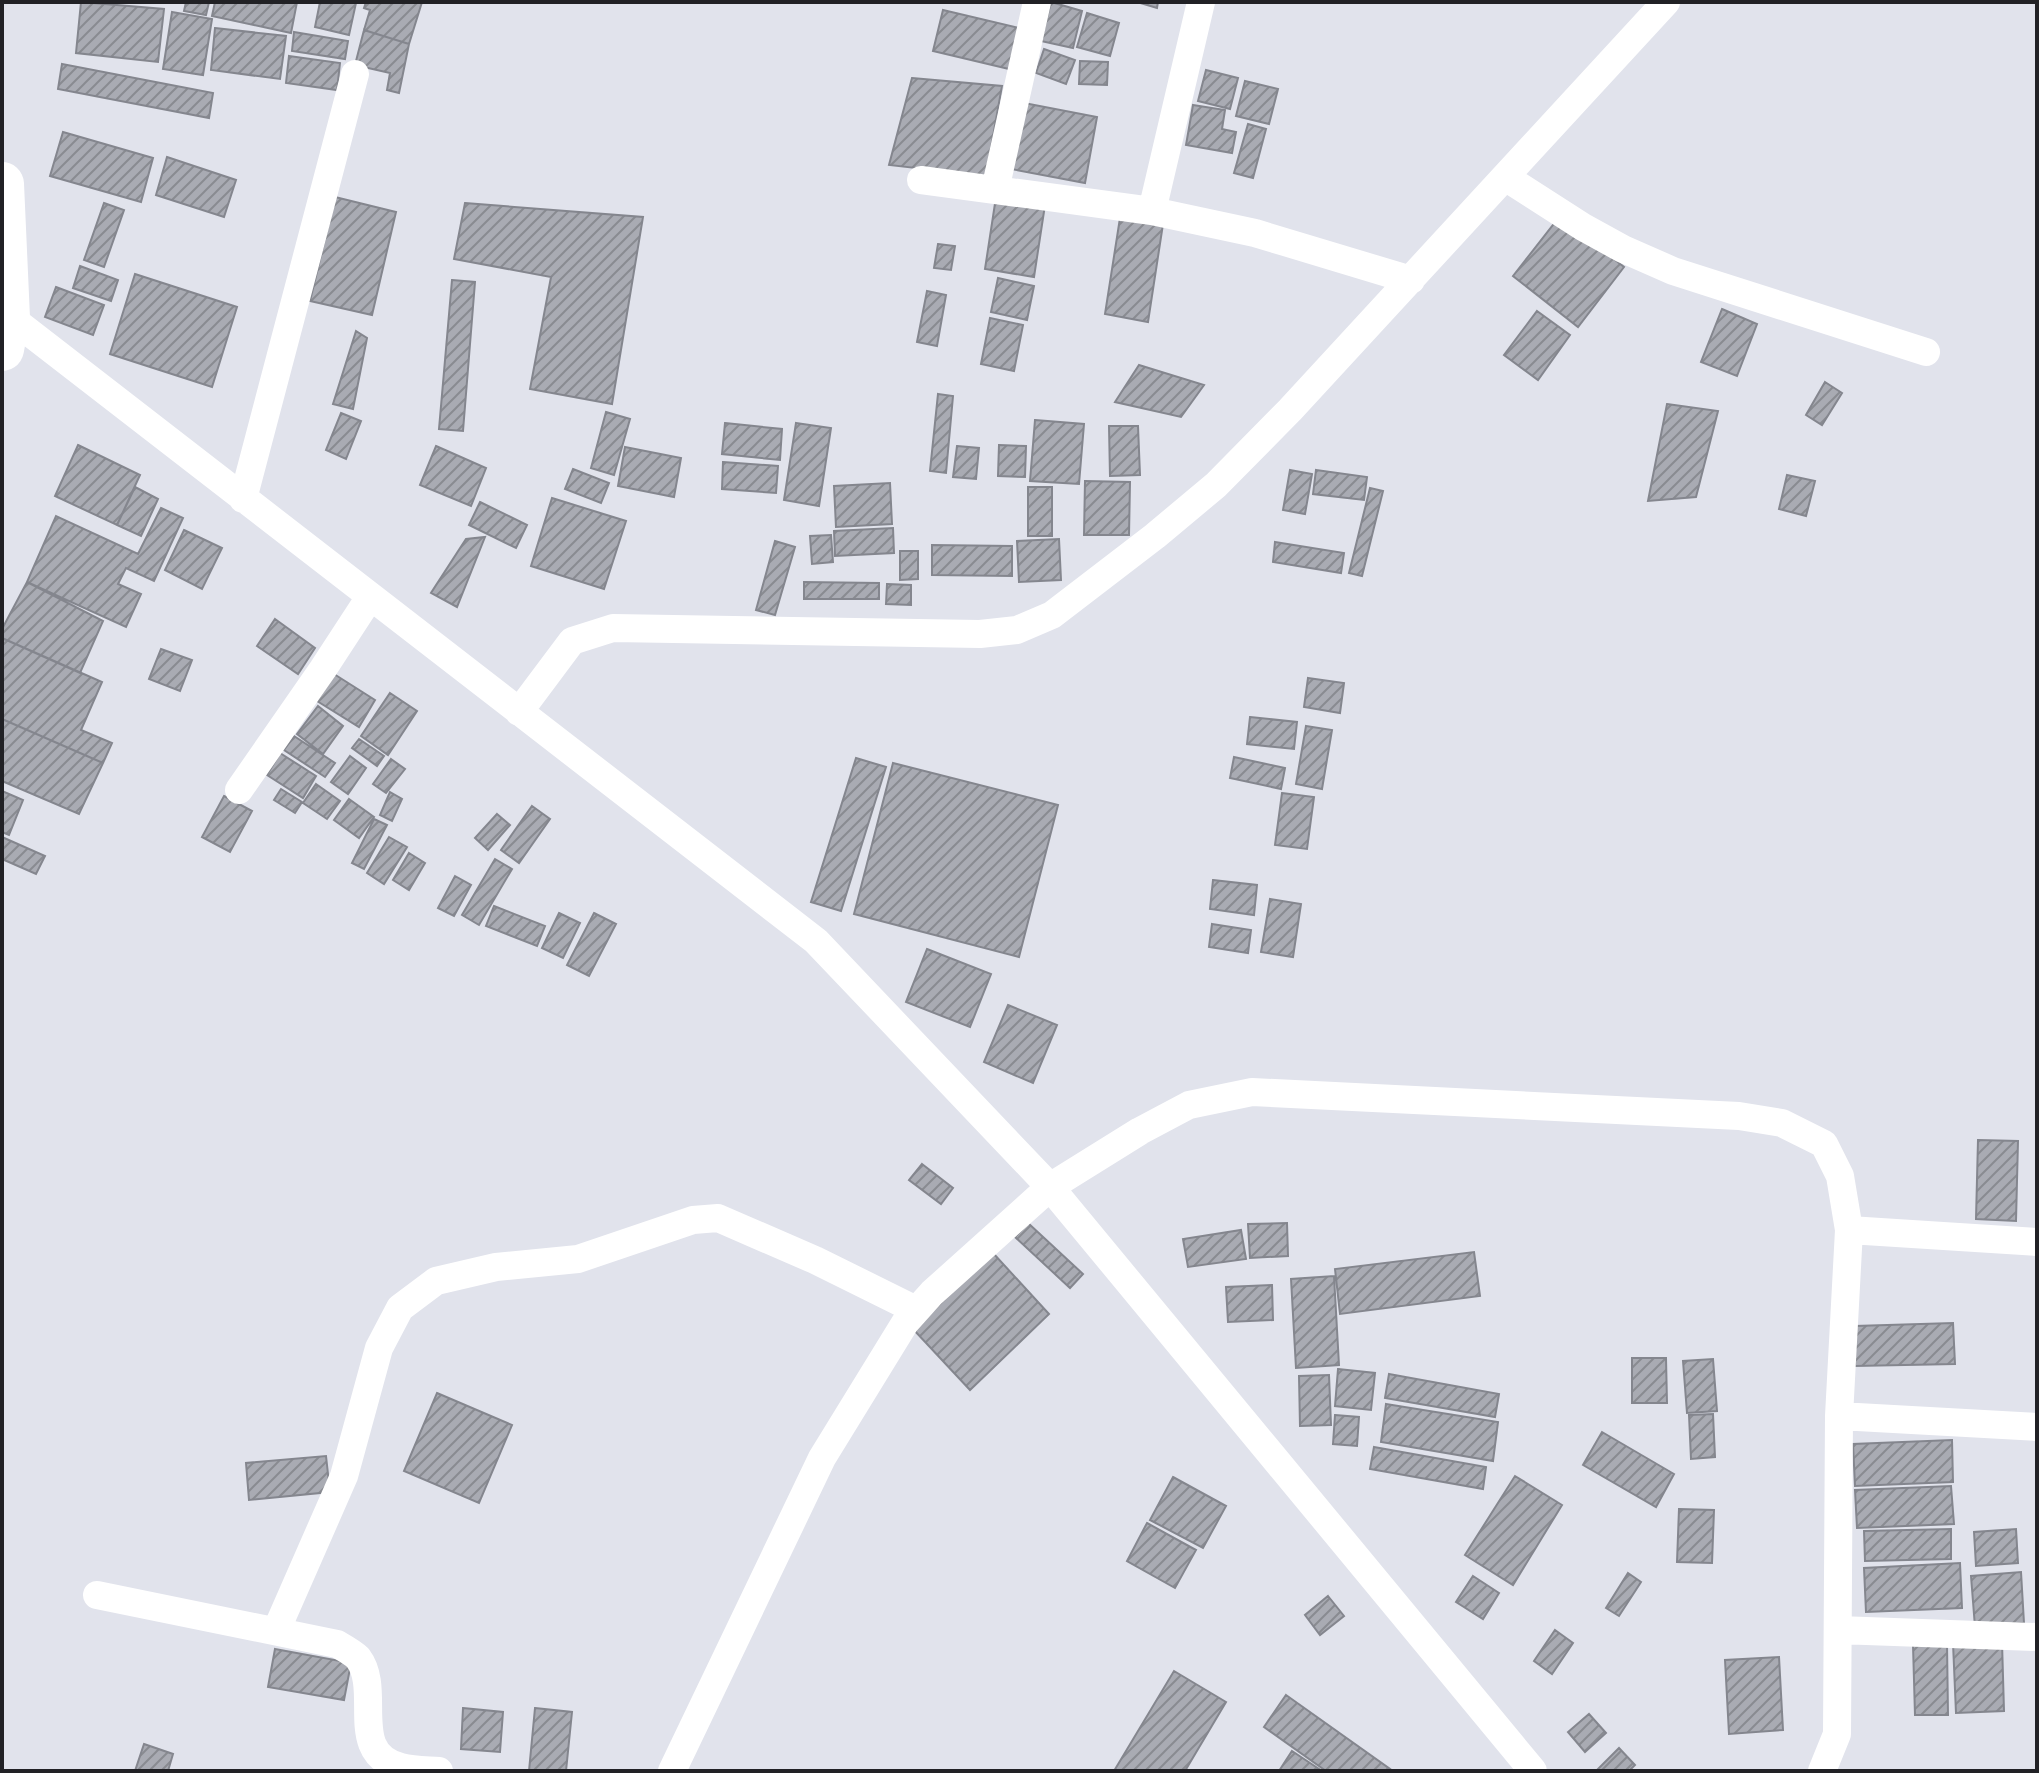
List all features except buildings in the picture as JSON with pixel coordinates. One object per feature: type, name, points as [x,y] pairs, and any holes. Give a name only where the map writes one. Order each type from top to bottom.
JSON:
[{"type":"main road","points":[[2,184],[4,326]]},
{"type":"street","points":[[995,190],[1037,2]]},
{"type":"street","points":[[1152,211],[1201,2]]},
{"type":"street","points":[[519,712],[572,641],[613,628],[980,634],[1017,630],[1052,615],[1216,485],[1290,410],[1666,2]]},
{"type":"street","points":[[243,499],[355,74]]},
{"type":"street","points":[[1505,177],[1583,227],[1673,271],[1926,352]]},
{"type":"street","points":[[921,180],[1152,211],[1255,233],[1411,280]]},
{"type":"street","points":[[4,326],[243,499],[816,941],[1050,1187],[1533,1771]]},
{"type":"street","points":[[239,790],[370,597]]},
{"type":"street","points":[[672,1771],[822,1458],[916,1310],[1050,1187],[1140,1131],[1189,1105],[1252,1092],[1739,1116],[1782,1123],[1824,1144],[1840,1176],[1849,1230],[1839,1416],[1837,1734],[1822,1771]]},
{"type":"street","points":[[276,1631],[344,1476],[379,1348],[400,1308],[436,1281],[496,1267],[578,1259],[693,1220],[718,1218],[815,1260],[916,1310]]},
{"type":"street","points":[[1849,1230],[2037,1242]]},
{"type":"street","points":[[1839,1416],[2037,1427]]},
{"type":"street","points":[[97,1595],[337,1644],[357,1657],[365,1674],[368,1735],[381,1758],[400,1767],[439,1771]]},
{"type":"street","points":[[1838,1630],[2037,1637]]}]
